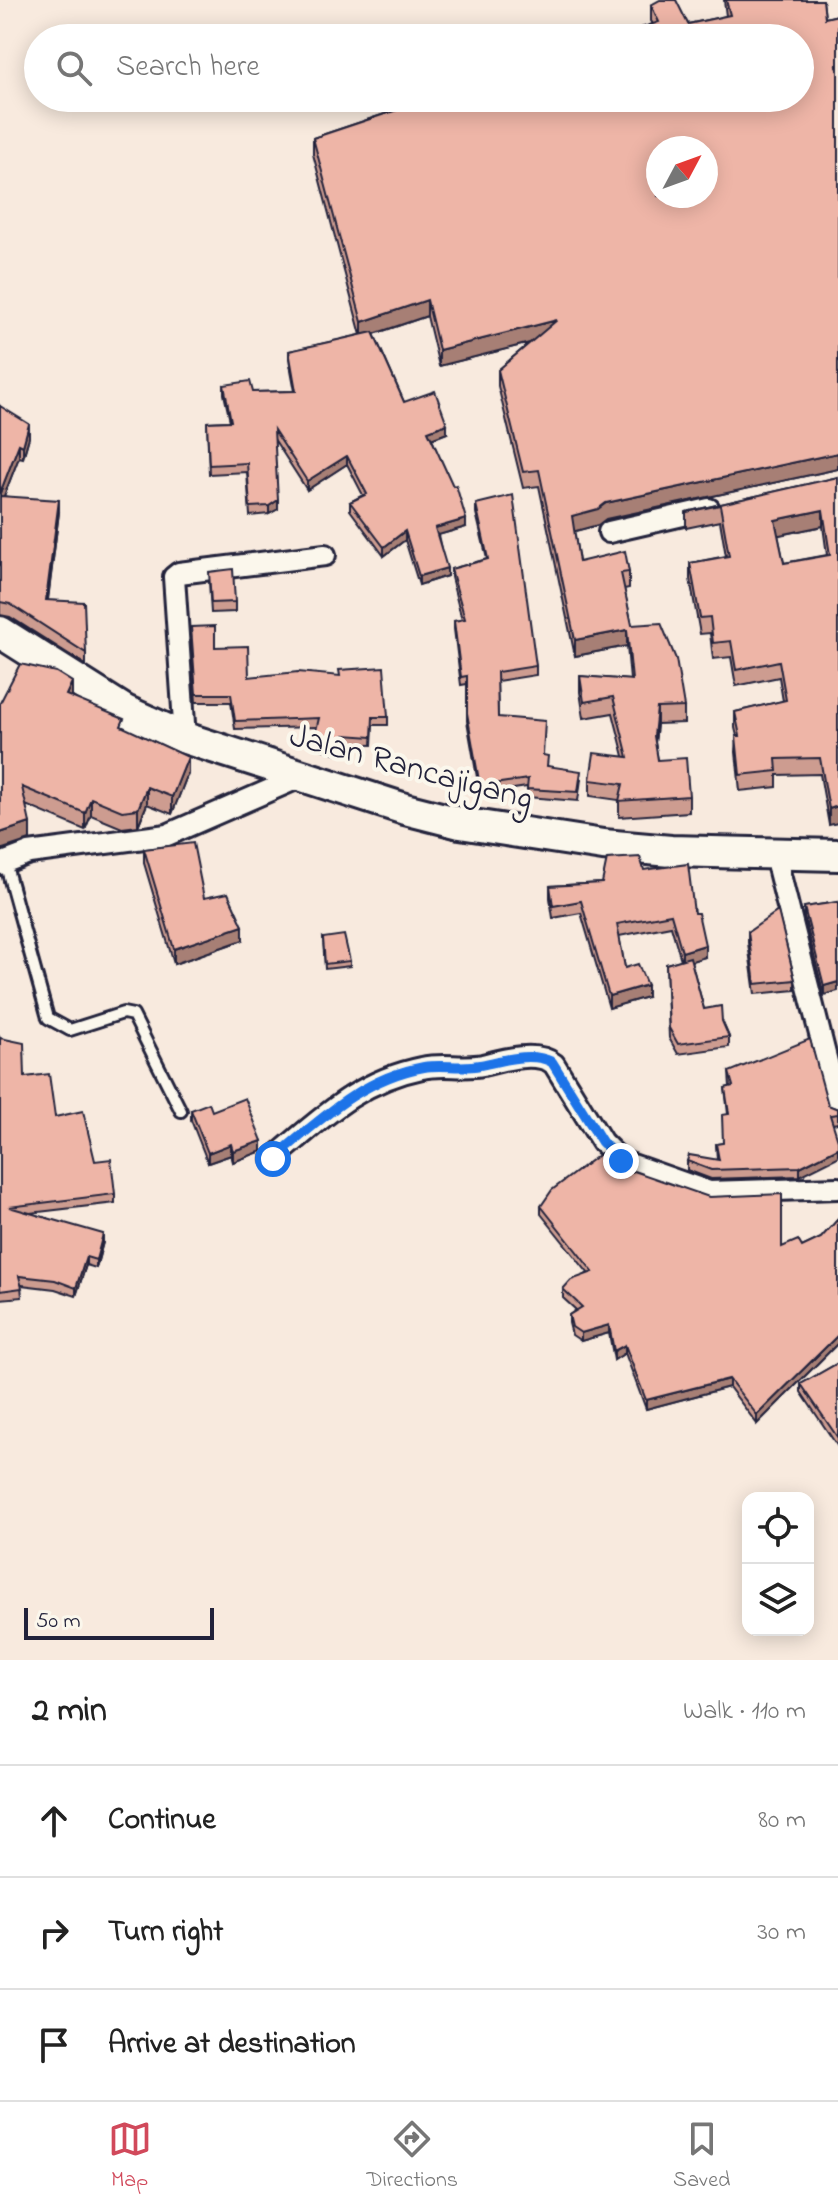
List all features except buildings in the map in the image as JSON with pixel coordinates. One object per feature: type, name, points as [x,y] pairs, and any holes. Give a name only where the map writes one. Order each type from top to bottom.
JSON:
[{"type":"main road","name":"Jalan Rancajigang","points":[[0,632],[125,711],[185,738],[300,777],[460,823],[528,835],[671,851],[838,855]]},
{"type":"street","points":[[609,532],[731,504]]},
{"type":"street","points":[[185,738],[174,577],[325,555]]},
{"type":"street","points":[[3,863],[29,853],[167,835],[300,777]]},
{"type":"street","points":[[775,855],[838,1106]]},
{"type":"street","points":[[273,1159],[343,1101],[377,1080],[425,1067],[471,1067],[504,1059],[545,1058],[554,1064],[602,1142],[621,1161],[709,1192],[838,1188]]},
{"type":"lane","points":[[3,863],[48,1018],[70,1030],[130,1013],[137,1020],[181,1111]]},
{"type":"route","points":[[273,1159],[343,1101],[377,1080],[425,1067],[471,1067],[504,1059],[545,1058],[552,1062],[608,1151],[621,1161]]}]
